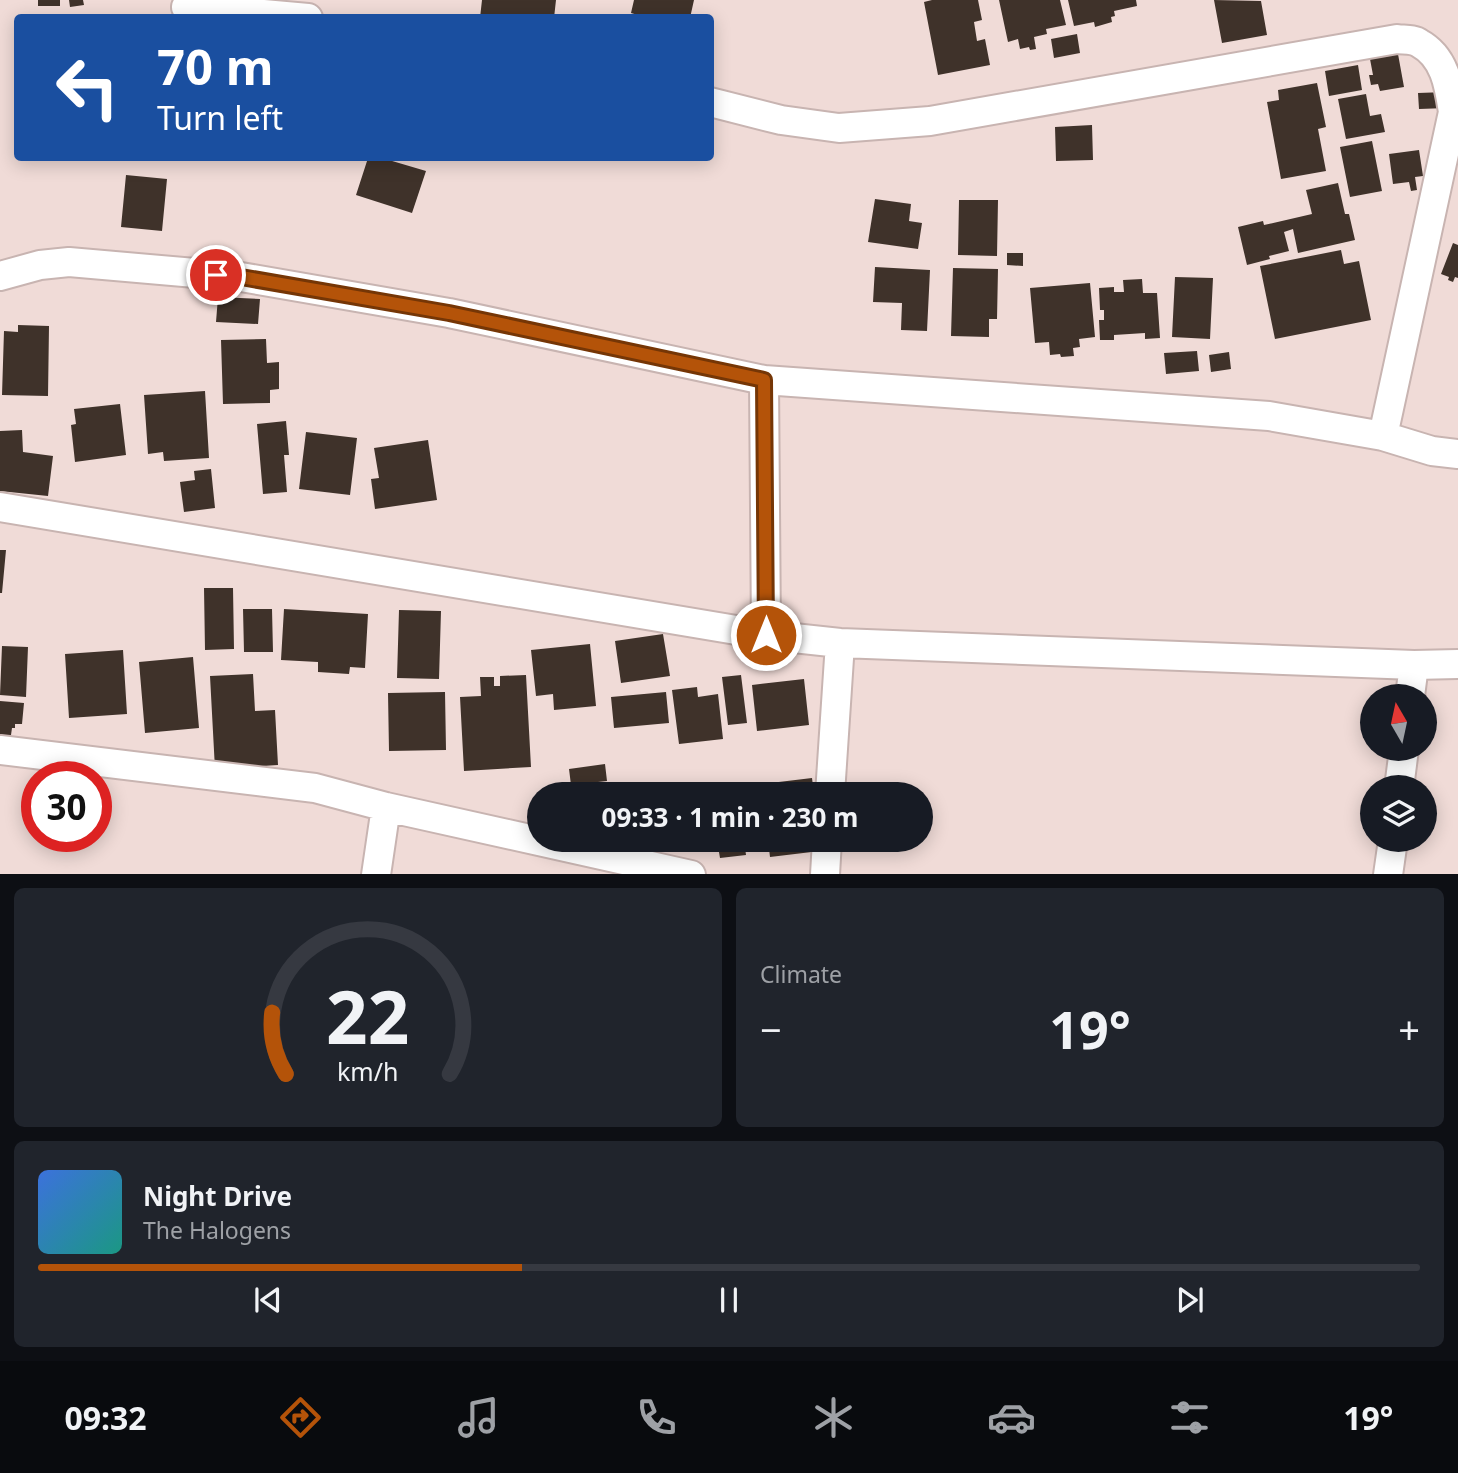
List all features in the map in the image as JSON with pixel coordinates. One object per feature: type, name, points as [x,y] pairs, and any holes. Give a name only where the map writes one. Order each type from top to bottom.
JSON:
[{"type":"street","points":[[186,7],[264,14]]},
{"type":"street","points":[[714,103],[781,120],[839,128],[930,121],[1397,39],[1418,41],[1433,55],[1447,75],[1453,113],[1383,436]]},
{"type":"street","points":[[0,276],[40,265],[69,262],[241,277],[449,313],[764,380],[1269,416],[1383,436],[1432,451],[1458,454]]},
{"type":"street","points":[[764,380],[766,635]]},
{"type":"street","points":[[0,508],[766,635],[840,643],[1414,665],[1458,664]]},
{"type":"street","points":[[831,782],[840,643]]},
{"type":"street","points":[[1412,684],[1414,665]]},
{"type":"street","points":[[0,750],[316,788],[386,807],[691,874]]},
{"type":"street","points":[[376,874],[386,807]]},
{"type":"street","points":[[825,874],[826,852]]},
{"type":"street","points":[[1388,874],[1391,852]]},
{"type":"building","points":[[38,0],[60,0],[60,6],[38,6]]},
{"type":"building","points":[[69,0],[83,0],[84,5],[70,7]]},
{"type":"building","points":[[482,0],[556,0],[554,14],[480,14]]},
{"type":"building","points":[[634,0],[694,0],[691,14],[631,13]]},
{"type":"building","points":[[978,0],[982,20],[974,22],[977,41],[985,39],[990,65],[938,75],[924,2]]},
{"type":"building","points":[[999,0],[1060,0],[1066,25],[1046,29],[1047,34],[1034,37],[1036,49],[1020,49],[1018,39],[1008,42]]},
{"type":"building","points":[[1068,0],[1136,0],[1137,6],[1114,11],[1112,22],[1095,27],[1094,22],[1074,26]]},
{"type":"building","points":[[1214,0],[1261,1],[1267,35],[1222,43]]},
{"type":"building","points":[[1077,34],[1080,53],[1054,58],[1051,39]]},
{"type":"building","points":[[1398,54],[1404,87],[1380,91],[1378,84],[1371,85],[1369,75],[1373,75],[1370,59]]},
{"type":"building","points":[[1358,65],[1362,90],[1329,96],[1325,71]]},
{"type":"building","points":[[1317,83],[1326,127],[1318,129],[1326,171],[1281,179],[1267,102],[1279,100],[1278,90]]},
{"type":"building","points":[[1446,92],[1447,108],[1419,109],[1418,93]]},
{"type":"building","points":[[1366,94],[1370,116],[1381,114],[1385,132],[1346,139],[1338,99]]},
{"type":"building","points":[[1092,125],[1093,160],[1056,161],[1055,127]]},
{"type":"building","points":[[1372,141],[1382,191],[1350,197],[1340,147]]},
{"type":"building","points":[[1419,150],[1423,176],[1415,177],[1417,190],[1411,191],[1409,182],[1393,184],[1389,154]]},
{"type":"building","points":[[367,161],[392,161],[426,171],[412,213],[356,195]]},
{"type":"building","points":[[126,175],[167,179],[162,231],[121,227]]},
{"type":"building","points":[[1338,183],[1345,214],[1349,214],[1355,240],[1298,253],[1293,229],[1284,232],[1289,251],[1247,265],[1238,227],[1263,221],[1264,225],[1312,214],[1306,190]]},
{"type":"building","points":[[875,199],[911,204],[909,221],[922,223],[918,249],[868,242]]},
{"type":"building","points":[[959,200],[998,200],[997,256],[958,255]]},
{"type":"building","points":[[1453,243],[1458,245],[1458,278],[1455,277],[1453,282],[1441,274]]},
{"type":"building","points":[[1341,250],[1344,264],[1359,261],[1371,320],[1275,339],[1260,266]]},
{"type":"building","points":[[1007,253],[1023,253],[1023,266],[1007,265]]},
{"type":"building","points":[[875,267],[930,270],[927,331],[901,330],[902,303],[873,302]]},
{"type":"building","points":[[953,268],[998,269],[997,319],[989,319],[989,337],[951,336]]},
{"type":"building","points":[[1175,277],[1213,278],[1210,339],[1172,337]]},
{"type":"building","points":[[1142,279],[1143,293],[1157,293],[1160,338],[1145,339],[1145,333],[1114,335],[1114,340],[1100,340],[1099,320],[1104,320],[1104,310],[1100,310],[1099,288],[1114,287],[1114,292],[1124,292],[1123,280]]},
{"type":"building","points":[[1090,283],[1095,337],[1079,339],[1080,347],[1073,348],[1074,356],[1050,355],[1049,342],[1035,343],[1030,288]]},
{"type":"building","points":[[218,297],[260,299],[258,324],[216,322]]},
{"type":"building","points":[[18,325],[49,326],[48,396],[2,395],[4,331],[18,332]]},
{"type":"building","points":[[266,339],[267,363],[279,362],[279,389],[270,390],[270,403],[223,404],[221,340]]},
{"type":"building","points":[[1197,351],[1199,371],[1166,374],[1164,353]]},
{"type":"building","points":[[1229,352],[1231,369],[1211,372],[1209,355]]},
{"type":"building","points":[[205,391],[209,458],[164,461],[163,452],[148,454],[144,395]]},
{"type":"building","points":[[120,404],[126,455],[75,462],[71,425],[76,424],[74,409]]},
{"type":"building","points":[[286,421],[289,455],[284,455],[287,492],[263,494],[257,424]]},
{"type":"building","points":[[22,430],[23,452],[53,456],[48,496],[0,491],[0,431]]},
{"type":"building","points":[[306,432],[357,438],[350,495],[299,489]]},
{"type":"building","points":[[428,440],[437,500],[375,509],[371,479],[379,478],[374,448]]},
{"type":"building","points":[[211,469],[215,508],[184,512],[180,482],[195,480],[194,471]]},
{"type":"building","points":[[0,550],[6,550],[2,593],[0,593]]},
{"type":"building","points":[[204,588],[233,588],[234,649],[205,650]]},
{"type":"building","points":[[243,609],[272,609],[273,652],[244,652]]},
{"type":"building","points":[[284,609],[368,614],[365,668],[350,667],[349,674],[318,672],[318,662],[281,660]]},
{"type":"building","points":[[399,610],[441,611],[439,679],[397,678]]},
{"type":"building","points":[[663,634],[670,676],[621,683],[615,641]]},
{"type":"building","points":[[590,644],[596,706],[554,710],[553,694],[536,696],[531,650]]},
{"type":"building","points":[[2,646],[28,647],[26,697],[0,695]]},
{"type":"building","points":[[123,650],[127,714],[69,718],[65,654]]},
{"type":"building","points":[[193,657],[199,728],[145,733],[139,662]]},
{"type":"building","points":[[253,674],[255,711],[275,710],[278,765],[215,769],[210,676]]},
{"type":"building","points":[[526,675],[531,767],[464,771],[460,697],[481,696],[480,677],[494,677],[494,686],[500,686],[500,676]]},
{"type":"building","points":[[741,675],[747,723],[728,725],[722,677]]},
{"type":"building","points":[[804,679],[809,725],[757,731],[752,685]]},
{"type":"building","points":[[697,687],[698,697],[718,694],[723,739],[679,744],[672,690]]},
{"type":"building","points":[[445,692],[446,750],[389,751],[388,693]]},
{"type":"building","points":[[666,692],[669,723],[614,728],[611,697]]},
{"type":"building","points":[[0,701],[24,703],[22,724],[15,724],[11,735],[0,735]]},
{"type":"building","points":[[605,764],[607,781],[571,782],[569,769]]},
{"type":"building","points":[[812,778],[812,782],[778,782]]},
{"type":"building","points":[[719,852],[746,852],[746,855],[720,858]]},
{"type":"building","points":[[769,852],[812,852],[770,857]]},
{"type":"route","points":[[216,275],[449,313],[764,380],[766,635]]}]
